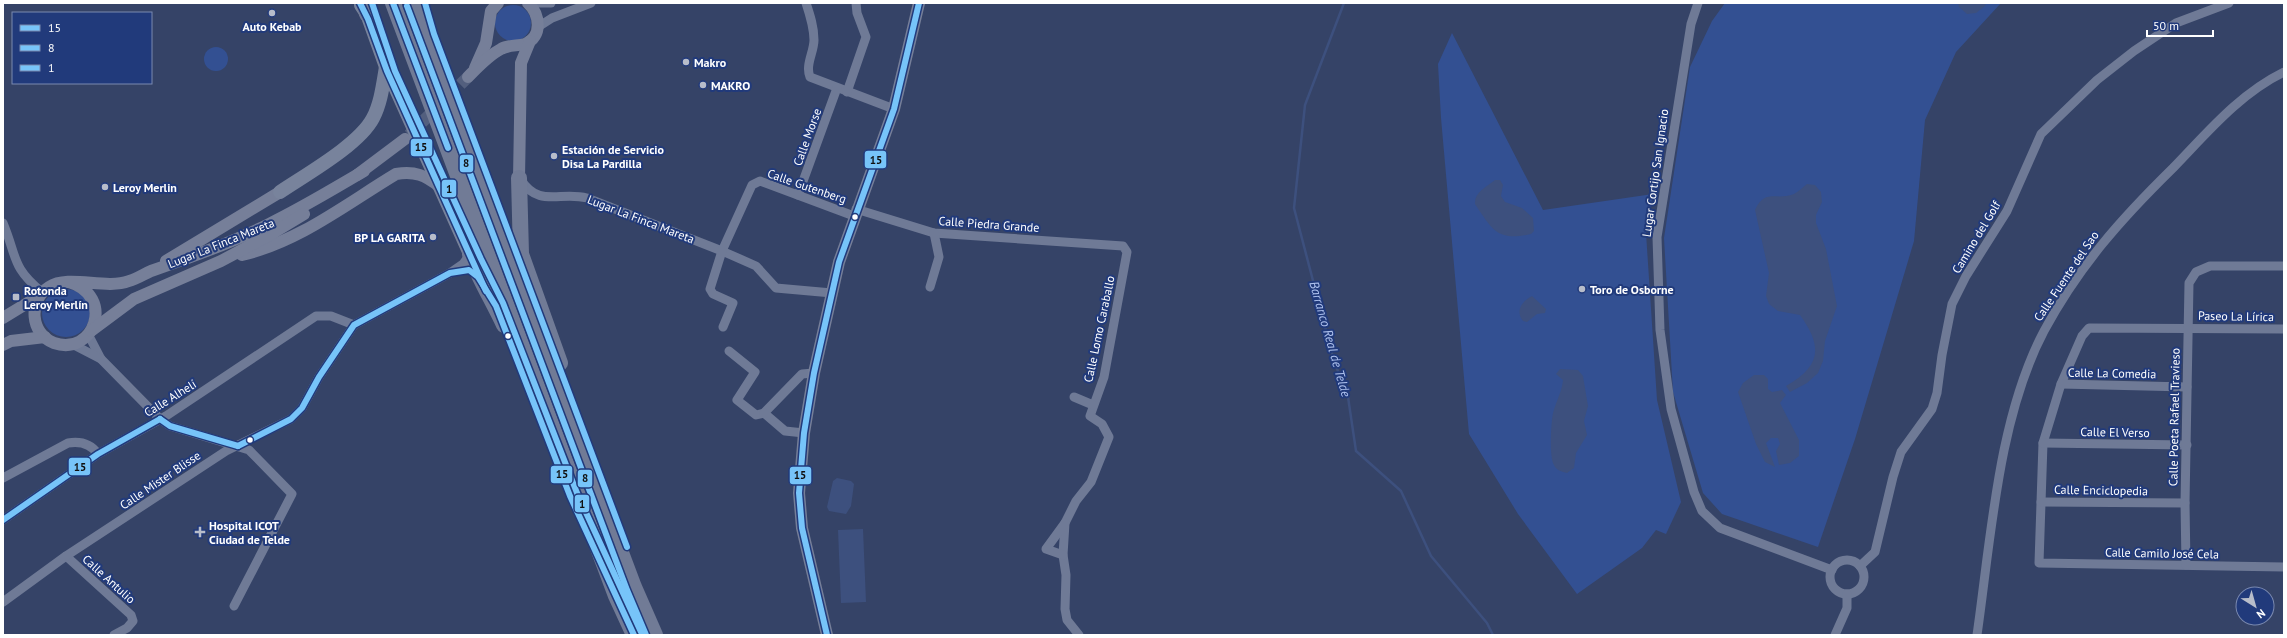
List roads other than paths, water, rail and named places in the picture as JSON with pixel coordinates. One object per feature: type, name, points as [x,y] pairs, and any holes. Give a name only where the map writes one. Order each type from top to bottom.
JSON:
[{"type":"highway","points":[[393,3],[616,596]]},
{"type":"highway","points":[[414,3],[634,587],[655,635]]},
{"type":"highway","points":[[417,3],[426,36]]},
{"type":"highway","points":[[519,178],[521,254],[604,485],[634,587]]},
{"type":"highway","points":[[470,254],[478,277],[496,306],[570,496],[634,635]]},
{"type":"main road","points":[[364,7],[386,67],[470,254]]},
{"type":"main road","points":[[280,192],[358,137],[373,119],[380,97],[386,67]]},
{"type":"street","points":[[498,3],[491,11],[486,43],[471,74],[499,50],[530,41]]},
{"type":"street","points":[[528,3],[551,3]]},
{"type":"street","points":[[528,3],[536,14],[538,27]]},
{"type":"street","points":[[519,178],[521,63],[530,41],[538,27],[552,18],[591,3]]},
{"type":"street","points":[[806,3],[812,20],[814,40],[808,72],[810,77],[894,109]]},
{"type":"street","points":[[847,92],[866,37],[857,13],[856,3]]},
{"type":"street","points":[[827,635],[801,522],[799,492],[804,432],[814,373],[839,262],[855,212],[894,109],[919,3]]},
{"type":"street","name":"Lugar Cortijo San Ignacio","points":[[1698,3],[1691,24],[1657,237],[1660,330],[1671,409],[1694,492],[1702,511],[1720,528],[1832,570]]},
{"type":"street","name":"Camino del Golf","points":[[1860,566],[1875,552],[1893,477],[1901,452],[1932,409],[1937,393],[1942,355],[1952,304],[1966,276],[2007,210],[2041,134],[2097,80],[2134,51],[2176,23],[2229,3]]},
{"type":"street","name":"Calle Fuente del Sao","points":[[1977,635],[1999,480],[2010,426],[2022,383],[2044,332],[2096,250],[2120,221],[2239,100],[2265,81],[2284,72]]},
{"type":"street","name":"Calle Morse","points":[[798,195],[838,88]]},
{"type":"street","name":"Lugar La Finca Mareta","points":[[72,344],[134,299],[222,261],[295,220],[327,199],[405,138]]},
{"type":"street","name":"Lugar La Finca Mareta","points":[[3,318],[59,283],[69,282],[112,285],[129,281],[148,272],[225,244],[269,224],[364,170]]},
{"type":"street","points":[[222,261],[267,249],[300,234],[396,174],[409,172],[422,174],[441,187]]},
{"type":"street","name":"Lugar La Finca Mareta","points":[[519,178],[526,189],[541,197],[574,195],[587,198],[722,251],[756,266],[776,288],[832,293]]},
{"type":"street","name":"Calle Gutenberg","points":[[722,251],[752,185],[756,182],[855,212]]},
{"type":"street","points":[[148,272],[280,192]]},
{"type":"street","name":"Calle Piedra Grande","points":[[855,212],[934,233],[1122,246]]},
{"type":"street","points":[[3,223],[16,264],[41,294],[35,304],[35,322],[45,337],[58,344],[72,344],[101,359],[160,419],[170,426],[249,450],[292,494],[234,606]]},
{"type":"street","points":[[930,286],[939,257],[934,233]]},
{"type":"street","name":"Calle Lomo Caraballo","points":[[1092,406],[1104,376],[1127,252],[1122,246]]},
{"type":"street","points":[[722,251],[710,289],[713,294],[733,303],[723,328]]},
{"type":"street","name":"Calle Mister Blisse","points":[[3,602],[66,556],[226,450],[238,446],[291,419],[302,408],[319,377],[354,325],[450,273],[463,264],[470,254]]},
{"type":"street","name":"Calle Poeta Rafael Travieso","points":[[2186,565],[2185,503],[2189,283],[2196,272],[2216,266],[2284,266]]},
{"type":"street","name":"Calle Mister Blisse","points":[[450,273],[469,270],[478,277]]},
{"type":"street","points":[[69,282],[79,285],[88,292],[94,301],[96,311],[95,322],[89,333],[101,359]]},
{"type":"street","name":"Calle Alhelí","points":[[3,520],[98,454],[160,419],[316,316],[331,316],[354,325]]},
{"type":"street","name":"Paseo La Lírica","points":[[2061,384],[2082,336],[2089,328],[2188,327],[2284,329]]},
{"type":"street","points":[[3,345],[11,341],[45,337]]},
{"type":"street","points":[[729,351],[755,372],[737,400],[756,415],[764,413],[802,374],[814,373]]},
{"type":"street","points":[[2041,502],[2043,443],[2061,384]]},
{"type":"street","name":"Calle La Comedia","points":[[2061,384],[2187,387]]},
{"type":"street","points":[[1063,555],[1046,549],[1058,530],[1065,523],[1076,500],[1091,482],[1109,437],[1102,424],[1090,416],[1092,406],[1074,397]]},
{"type":"street","points":[[764,413],[785,431],[804,432]]},
{"type":"street","points":[[3,478],[68,443],[75,442],[88,445],[93,447],[98,454]]},
{"type":"street","name":"Calle El Verso","points":[[2043,443],[2187,445]]},
{"type":"street","name":"Calle Enciclopedia","points":[[2041,502],[2185,503]]},
{"type":"street","name":"Calle Camilo José Cela","points":[[2041,502],[2039,563],[2284,567]]},
{"type":"street","points":[[1065,523],[1063,555],[1066,575],[1064,609],[1067,620],[1078,635]]},
{"type":"street","name":"Calle Antulio","points":[[66,556],[131,615],[134,621],[127,628],[114,635]]},
{"type":"street","points":[[1848,560],[1860,566],[1863,570],[1864,582],[1857,591],[1847,594],[1835,589],[1830,577],[1835,565],[1848,560]]},
{"type":"street","points":[[1835,635],[1847,608],[1847,594]]},
{"type":"waterway","name":"Barranco Real de Telde","points":[[1344,3],[1305,105],[1294,208],[1334,361],[1348,397],[1356,451],[1401,491],[1431,556],[1487,623],[1493,635]]},
{"type":"tunnel","points":[[409,135],[468,77]]},
{"type":"place","name":"Auto Kebab","points":[[272,13]]},
{"type":"place","name":"Makro","points":[[686,62]]},
{"type":"place","name":"MAKRO","points":[[703,85]]},
{"type":"place","name":"Estación de Servicio Disa La Pardilla","points":[[554,156]]},
{"type":"place","name":"Leroy Merlin","points":[[105,187]]},
{"type":"place","name":"BP LA GARITA","points":[[433,237]]},
{"type":"place","name":"Toro de Osborne","points":[[1582,289]]},
{"type":"place","name":"Rotonda Leroy Merlín","points":[[16,297]]},
{"type":"place","name":"Hospital ICOT Ciudad de Telde","points":[[200,532]]}]
